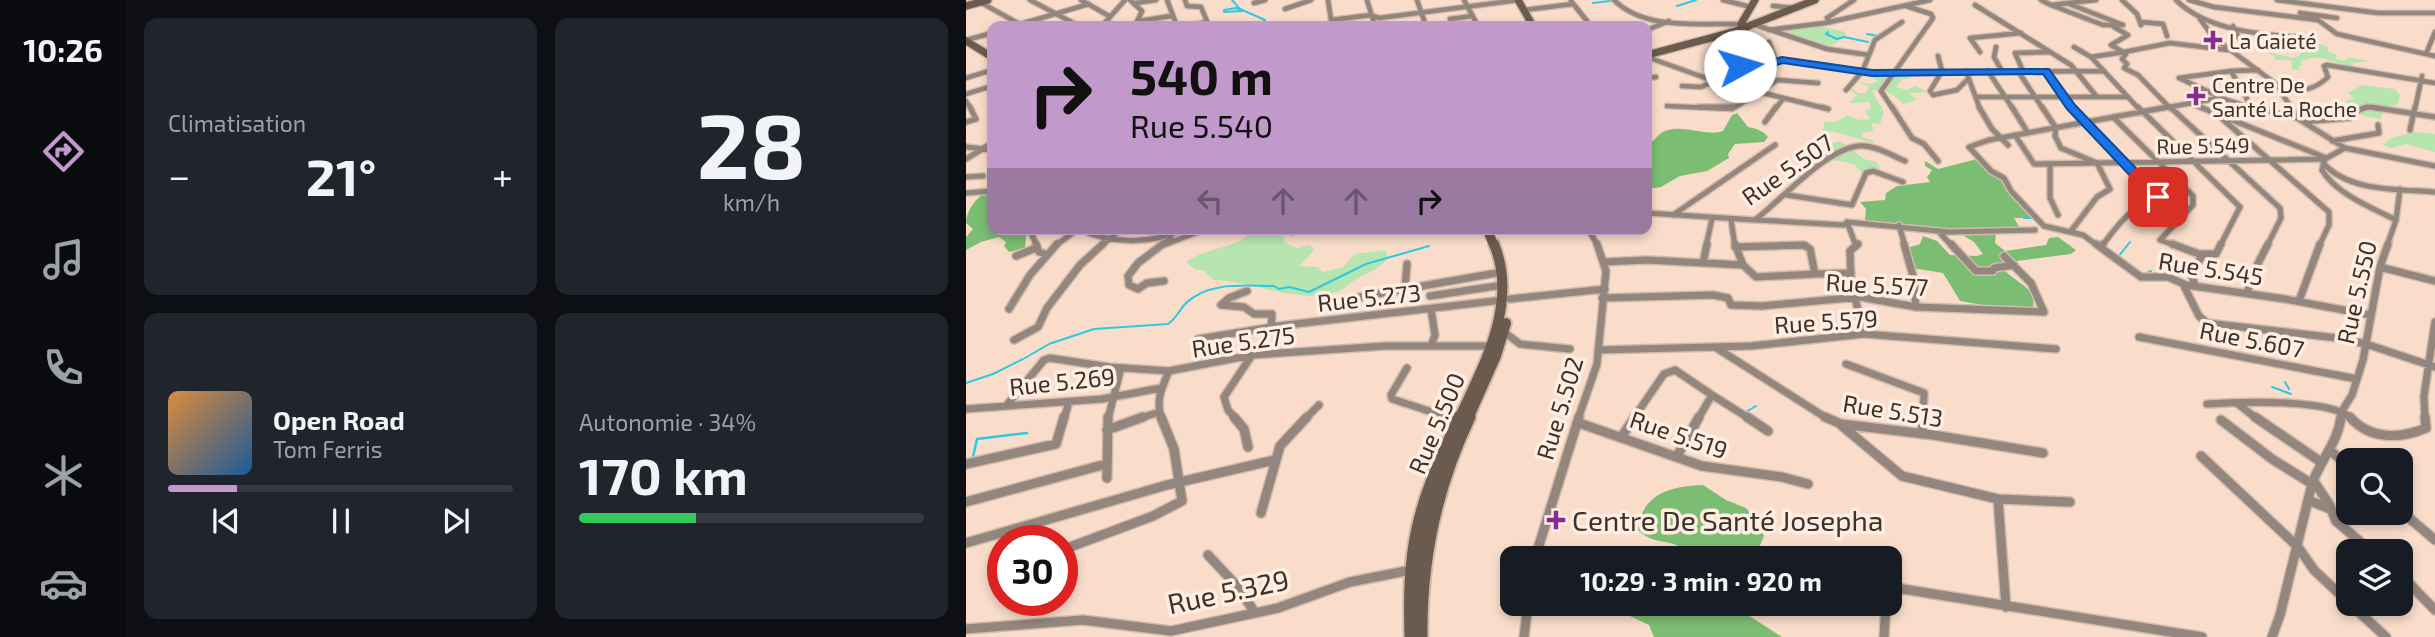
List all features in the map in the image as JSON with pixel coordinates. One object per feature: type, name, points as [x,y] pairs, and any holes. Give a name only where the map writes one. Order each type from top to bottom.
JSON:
[{"type":"main road","points":[[966,6],[988,0]]},
{"type":"main road","points":[[1519,0],[1530,21]]},
{"type":"main road","points":[[1652,55],[1744,26],[1756,25],[1815,0]]},
{"type":"main road","points":[[1744,26],[1753,3]]},
{"type":"main road","points":[[966,41],[987,54]]},
{"type":"main road","name":"Rue 5.500","points":[[1421,637],[1421,574],[1429,526],[1507,299],[1489,235]]},
{"type":"main road","name":"Rue 5.500","points":[[1411,637],[1411,570],[1427,496],[1504,332],[1507,260],[1497,235]]},
{"type":"street","points":[[1030,0],[1069,21]]},
{"type":"street","points":[[1081,0],[1109,16]]},
{"type":"street","points":[[1106,21],[1125,0]]},
{"type":"street","points":[[1133,1],[1156,0]]},
{"type":"street","points":[[1167,0],[1174,21]]},
{"type":"street","points":[[1185,0],[1187,6],[1201,7],[1207,21]]},
{"type":"street","points":[[1254,3],[1265,0]]},
{"type":"street","points":[[1285,7],[1311,0]]},
{"type":"street","points":[[1328,0],[1331,21]]},
{"type":"street","points":[[1367,0],[1373,21]]},
{"type":"street","points":[[1417,0],[1424,21]]},
{"type":"street","points":[[1464,0],[1475,21]]},
{"type":"street","points":[[1344,21],[1371,15],[1379,18],[1519,0]]},
{"type":"street","points":[[1614,0],[1619,7],[1633,14],[1669,21],[1744,26]]},
{"type":"street","points":[[1723,0],[1753,3]]},
{"type":"street","points":[[1831,22],[1827,18],[1831,14],[1854,0]]},
{"type":"street","points":[[1769,30],[1831,22],[1930,0]]},
{"type":"street","points":[[2041,0],[2128,35],[2111,45],[2124,52]]},
{"type":"street","points":[[2051,5],[2096,0]]},
{"type":"street","points":[[2122,0],[2141,23],[2163,24],[2167,36]]},
{"type":"street","points":[[2176,0],[2181,7],[2200,19],[2309,38]]},
{"type":"street","points":[[2189,0],[2214,7],[2337,18]]},
{"type":"street","points":[[2277,0],[2378,13],[2435,13]]},
{"type":"street","points":[[978,1],[1015,21]]},
{"type":"street","points":[[1133,1],[1142,11],[1138,21]]},
{"type":"street","points":[[2296,1],[2301,16]]},
{"type":"street","points":[[1524,10],[1572,2],[1586,21]]},
{"type":"street","points":[[2067,3],[2123,24],[2113,27]]},
{"type":"street","points":[[1034,21],[1089,4]]},
{"type":"street","points":[[1975,5],[2052,52],[2077,71],[2097,97]]},
{"type":"street","points":[[1773,6],[1797,8]]},
{"type":"street","points":[[1906,6],[1931,14],[1933,18],[1881,89],[1912,138],[1922,142],[1938,161]]},
{"type":"street","points":[[1150,21],[1171,16]]},
{"type":"street","points":[[1450,19],[1472,16]]},
{"type":"street","points":[[1573,17],[1582,16]]},
{"type":"street","points":[[2301,16],[2322,22],[2337,34],[2435,56]]},
{"type":"street","points":[[2200,19],[2213,37],[2269,77],[2300,120],[2332,141],[2345,148],[2435,166]]},
{"type":"street","points":[[1652,28],[1669,21]]},
{"type":"street","points":[[1846,90],[1862,72],[1875,40],[1902,22]]},
{"type":"street","points":[[1698,27],[1703,23]]},
{"type":"street","points":[[1756,25],[1827,50],[1869,55]]},
{"type":"street","points":[[2233,26],[2239,38]]},
{"type":"street","points":[[2426,54],[2435,32]]},
{"type":"street","points":[[1980,52],[1970,38],[2022,33]]},
{"type":"street","points":[[966,41],[987,35]]},
{"type":"street","points":[[1722,35],[1735,50],[1747,80],[1757,91],[1828,109]]},
{"type":"street","points":[[1769,42],[1776,61]]},
{"type":"street","points":[[2091,57],[2178,43],[2229,50]]},
{"type":"street","points":[[1996,47],[1994,57],[2003,71]]},
{"type":"street","points":[[2074,47],[2091,57],[2143,112],[2241,206],[2216,254],[2199,254],[2160,240],[2195,202],[2193,196],[2113,117]]},
{"type":"street","points":[[2052,52],[2015,53],[2020,71],[2056,128],[2055,136],[2060,148],[2097,163],[2110,191],[2097,197],[2071,231]]},
{"type":"street","points":[[2124,52],[2126,54],[2122,59],[2127,64],[2124,68],[2138,75],[2282,211],[2253,273],[2247,293]]},
{"type":"street","points":[[1938,56],[1942,71],[1930,91],[1933,95],[1958,90],[1968,79]]},
{"type":"street","points":[[1652,58],[1714,80],[1702,87],[1682,86]]},
{"type":"street","points":[[1745,71],[1788,60],[1862,72],[2104,71]]},
{"type":"street","points":[[2281,92],[2307,91],[2328,77],[2324,66],[2327,65],[2423,78],[2435,83]]},
{"type":"street","points":[[2220,98],[2179,78],[2258,70]]},
{"type":"street","points":[[1966,71],[1975,100],[1989,125],[2008,145]]},
{"type":"street","points":[[1988,71],[2028,132]]},
{"type":"street","points":[[2046,71],[2064,97],[2158,197],[2139,204],[2103,241],[2101,247]]},
{"type":"street","points":[[2231,71],[2252,108]]},
{"type":"street","points":[[966,78],[987,72]]},
{"type":"street","points":[[1652,77],[1656,77]]},
{"type":"street","points":[[2410,130],[2423,78]]},
{"type":"street","points":[[1667,106],[1732,109],[1777,80],[1818,83]]},
{"type":"street","points":[[966,94],[987,88]]},
{"type":"street","points":[[1976,97],[2128,97]]},
{"type":"street","name":"Rue 5.545","points":[[2300,120],[2220,98],[2028,132],[1969,147],[1991,171],[2004,178],[2011,191],[2045,226],[2071,231],[2101,247],[2141,277],[2168,277],[2191,286],[2299,301],[2370,315]]},
{"type":"street","points":[[1765,122],[1783,99]]},
{"type":"street","points":[[2188,103],[2325,159]]},
{"type":"street","points":[[966,122],[975,119],[967,104]]},
{"type":"street","points":[[2300,120],[2351,118],[2359,110],[2368,107],[2435,117]]},
{"type":"street","points":[[2219,116],[2320,203],[2330,216],[2299,301]]},
{"type":"street","points":[[2332,141],[2379,133],[2378,125]]},
{"type":"street","points":[[2015,135],[2034,164],[2050,164],[2050,198],[2058,215]]},
{"type":"street","points":[[1673,216],[1775,145]]},
{"type":"street","points":[[966,159],[987,146]]},
{"type":"street","points":[[966,147],[987,150]]},
{"type":"street","name":"Rue 5.507","points":[[1652,214],[1755,220],[1830,158],[1848,148],[1868,147],[1905,161]]},
{"type":"street","points":[[2325,159],[2345,148]]},
{"type":"street","points":[[2325,159],[2328,170],[2344,179],[2435,192]]},
{"type":"street","name":"Rue 5.549","points":[[2050,164],[2325,159]]},
{"type":"street","name":"Rue 5.550","points":[[2272,637],[2298,547],[2312,482],[2321,462],[2331,451],[2342,411],[2352,395],[2357,379],[2380,267],[2396,220],[2338,186],[2323,172],[2325,159]]},
{"type":"street","points":[[1787,195],[1852,205],[1866,173],[1873,171],[1903,182]]},
{"type":"street","points":[[966,177],[983,176]]},
{"type":"street","points":[[2396,220],[2400,188]]},
{"type":"street","points":[[966,192],[987,191]]},
{"type":"street","points":[[1703,263],[1712,219]]},
{"type":"street","points":[[1731,220],[1735,247],[1743,265]]},
{"type":"street","points":[[1755,220],[1899,225],[1938,231],[2035,230]]},
{"type":"street","points":[[1847,222],[1850,236],[1858,244],[1850,251],[1851,273],[1864,334]]},
{"type":"street","points":[[1899,225],[1913,276],[1916,307]]},
{"type":"street","points":[[1938,231],[1976,271],[1993,271],[1994,268],[2014,265]]},
{"type":"street","points":[[1032,235],[1039,252],[1046,254]]},
{"type":"street","points":[[1009,309],[1046,254],[1068,235]]},
{"type":"street","points":[[1088,235],[1110,239],[1171,237]]},
{"type":"street","points":[[1014,340],[1038,327],[1047,308],[1075,271],[1114,235]]},
{"type":"street","points":[[1164,281],[1147,283],[1138,289],[1129,285],[1128,276],[1138,263],[1174,235]]},
{"type":"street","points":[[1164,245],[1192,235]]},
{"type":"street","name":"Rue 5.502","points":[[1538,546],[1593,380],[1605,289],[1604,262],[1591,235]]},
{"type":"street","points":[[1735,247],[1804,245],[1810,249],[1814,270]]},
{"type":"street","points":[[1016,256],[1036,248]]},
{"type":"street","points":[[2199,254],[2201,258],[2190,272],[2191,286],[2184,286],[2190,300],[2207,323],[2337,338],[2366,344],[2432,366]]},
{"type":"street","name":"Rue 5.577","points":[[1602,298],[1713,295],[1728,298],[1731,305],[1762,306],[1855,298],[1916,307],[2044,312],[2031,283],[2004,256]]},
{"type":"street","name":"Rue 5.577","points":[[1604,262],[1743,265],[1756,277],[1814,270],[1851,273]]},
{"type":"street","points":[[1405,289],[1407,264]]},
{"type":"street","points":[[2380,267],[2435,281]]},
{"type":"street","points":[[1332,302],[1405,289],[1503,278]]},
{"type":"street","points":[[1430,296],[1503,278]]},
{"type":"street","name":"Rue 5.273","points":[[1198,339],[1605,289]]},
{"type":"street","points":[[1247,290],[1221,305],[1244,307],[1254,314],[1272,314],[1271,328]]},
{"type":"street","points":[[1431,309],[1435,335],[1431,346]]},
{"type":"street","points":[[2207,404],[2262,402],[2342,411],[2359,427],[2372,434],[2414,434],[2426,428],[2424,396],[2432,366],[2435,322]]},
{"type":"street","points":[[1504,332],[1520,344],[1570,349]]},
{"type":"street","name":"Rue 5.579","points":[[1598,350],[1715,347],[1864,334],[2056,349]]},
{"type":"street","name":"Rue 5.607","points":[[2139,337],[2357,379]]},
{"type":"street","name":"Rue 5.275","points":[[1180,483],[1171,439],[1159,412],[1161,388],[1169,371],[1252,355],[1362,347],[1492,346]]},
{"type":"street","name":"Rue 5.513","points":[[1715,347],[1827,419],[1841,424],[2043,453]]},
{"type":"street","points":[[1248,447],[1244,429],[1228,410],[1224,397],[1252,355]]},
{"type":"street","points":[[1006,406],[1044,360],[1049,358],[1121,368],[1169,371]]},
{"type":"street","points":[[1846,364],[1924,393],[1922,434]]},
{"type":"street","points":[[1107,478],[1109,397],[1121,368]]},
{"type":"street","points":[[1407,368],[1391,395],[1392,400],[1464,418]]},
{"type":"street","points":[[1622,436],[1666,372],[1675,370],[1768,431]]},
{"type":"street","name":"Rue 5.269","points":[[966,409],[1069,402],[1161,388]]},
{"type":"street","points":[[1677,456],[1712,395]]},
{"type":"street","points":[[966,464],[1056,444],[1069,402]]},
{"type":"street","points":[[2236,403],[2276,434],[2321,462]]},
{"type":"street","points":[[1261,513],[1280,446],[1319,405]]},
{"type":"street","points":[[1107,430],[1159,412]]},
{"type":"street","points":[[2221,419],[2272,459],[2312,482],[2339,524],[2357,539]]},
{"type":"street","name":"Rue 5.519","points":[[1579,423],[1701,466],[1728,472],[1777,476],[1808,484]]},
{"type":"street","points":[[1841,424],[1902,476],[1998,499],[2070,502]]},
{"type":"street","points":[[2331,451],[2336,455]]},
{"type":"street","points":[[2201,456],[2298,547],[2314,570],[2336,591]]},
{"type":"street","points":[[966,543],[1103,502],[1275,460]]},
{"type":"street","points":[[966,502],[1106,464]]},
{"type":"street","points":[[1078,544],[1181,503],[1180,483]]},
{"type":"street","points":[[1998,499],[2006,607]]},
{"type":"street","points":[[2308,500],[2330,509]]},
{"type":"street","points":[[2413,521],[2435,540]]},
{"type":"street","points":[[1208,555],[1238,587],[1255,613]]},
{"type":"street","name":"Rue 5.329","points":[[966,629],[1083,620],[1171,631],[1278,608],[1350,582],[1411,570]]},
{"type":"street","points":[[2413,587],[2435,610]]},
{"type":"street","points":[[1902,589],[2202,637]]},
{"type":"street","points":[[1524,637],[1527,616]]},
{"type":"street","points":[[1884,637],[1885,616]]},
{"type":"street","points":[[2363,616],[2386,637]]},
{"type":"green space","points":[[1814,25],[1845,32],[1846,36],[1828,48],[1775,31]]},
{"type":"green space","points":[[2316,46],[2327,46],[2329,52],[2337,55],[2336,59],[2345,61],[2348,57],[2369,61],[2353,63],[2352,67],[2312,58],[2300,62],[2303,65],[2298,67],[2301,71],[2292,69],[2291,60],[2276,60],[2265,51],[2293,58],[2300,55],[2302,50],[2318,51]]},
{"type":"green space","points":[[1869,68],[1885,75],[1908,75],[1911,78],[1903,79],[1896,87],[1907,90],[1915,86],[1928,92],[1909,93],[1917,100],[1903,104],[1885,92],[1872,91],[1884,112],[1880,124],[1872,123],[1873,131],[1861,133],[1863,137],[1874,141],[1873,143],[1823,131],[1825,122],[1836,122],[1848,115],[1859,120],[1870,119],[1865,111],[1871,107],[1870,102],[1850,103],[1857,95],[1848,90],[1851,88],[1859,93],[1866,93],[1869,86],[1858,82],[1872,84],[1878,81],[1865,72],[1865,69]]},
{"type":"green space","points":[[2362,85],[2395,89],[2400,95],[2398,104],[2385,108],[2380,119],[2364,116],[2345,101],[2354,98],[2348,93]]},
{"type":"green space","points":[[1737,113],[1748,127],[1759,130],[1768,137],[1764,142],[1735,144],[1728,154],[1729,158],[1707,171],[1680,176],[1661,187],[1652,188],[1652,141],[1660,134],[1672,129],[1709,133],[1723,131],[1732,115]]},
{"type":"green space","points":[[2415,132],[2435,134],[2435,152],[2406,144],[2391,148],[2383,145],[2391,138]]},
{"type":"green space","points":[[1840,141],[1864,159],[1877,162],[1880,168],[1861,172],[1854,164],[1817,157],[1826,144]]},
{"type":"green space","points":[[1977,159],[2003,180],[2033,218],[2014,218],[2021,230],[1996,233],[1995,243],[2005,251],[2046,245],[2049,238],[2058,237],[2076,250],[2071,254],[2002,263],[2004,269],[2031,293],[2033,308],[2000,308],[1960,301],[1943,273],[1912,268],[1907,248],[1920,244],[1923,236],[1937,241],[1950,255],[1983,254],[1974,242],[1954,230],[1865,221],[1866,209],[1860,202],[1885,200],[1886,193],[1897,186],[1930,182],[1927,177],[1932,170],[1925,166],[1925,161],[1938,169]]},
{"type":"green space","points":[[987,194],[987,235],[1026,235],[1025,248],[1009,252],[1004,246],[1006,242],[999,237],[966,250],[966,237],[973,229],[966,223],[967,215],[980,196]]},
{"type":"green space","points":[[1283,235],[1284,242],[1297,248],[1309,245],[1315,249],[1299,266],[1318,267],[1323,272],[1343,267],[1355,254],[1385,250],[1388,258],[1377,268],[1339,291],[1308,296],[1214,280],[1203,270],[1196,270],[1186,262],[1248,236]]},
{"type":"green space","points":[[1703,485],[1726,500],[1746,508],[1759,523],[1764,536],[1760,546],[1677,546],[1645,536],[1638,530],[1645,508],[1660,494],[1680,487]]},
{"type":"green space","points":[[1630,616],[1750,616],[1782,637],[1654,637],[1649,625]]},
{"type":"waterway","points":[[1232,0],[1240,9],[1264,21]]},
{"type":"waterway","points":[[1677,6],[1696,0]]},
{"type":"waterway","points":[[1593,3],[1610,1]]},
{"type":"waterway","points":[[1236,8],[1242,11],[1224,12],[1224,10],[1236,8]]},
{"type":"waterway","points":[[1828,32],[1826,34],[1837,39],[1844,37],[1868,42]]},
{"type":"waterway","points":[[1867,34],[1879,36]]},
{"type":"waterway","points":[[2024,218],[2033,218]]},
{"type":"waterway","points":[[2118,257],[2130,242]]},
{"type":"waterway","points":[[1052,343],[1094,329],[1168,324],[1195,296],[1216,288],[1274,286],[1279,289],[1289,287],[1309,292],[1366,264],[1429,246]]},
{"type":"waterway","points":[[2149,275],[2147,273],[2151,271]]},
{"type":"waterway","points":[[1025,358],[1051,343]]},
{"type":"waterway","points":[[966,383],[993,374],[1023,359]]},
{"type":"waterway","points":[[2285,382],[2289,389]]},
{"type":"waterway","points":[[2272,387],[2291,394]]},
{"type":"waterway","points":[[1744,413],[1756,406]]},
{"type":"waterway","points":[[973,457],[977,439],[1027,433]]},
{"type":"place","name":"La Gaieté","points":[[2213,40]]},
{"type":"place","name":"Centre De Santé La Roche","points":[[2196,96]]},
{"type":"place","name":"Centre De Santé Josepha","points":[[1556,520]]},
{"type":"route","points":[[1740,66],[1745,71],[1788,60],[1872,73],[2046,71],[2071,107],[2158,197]]}]
